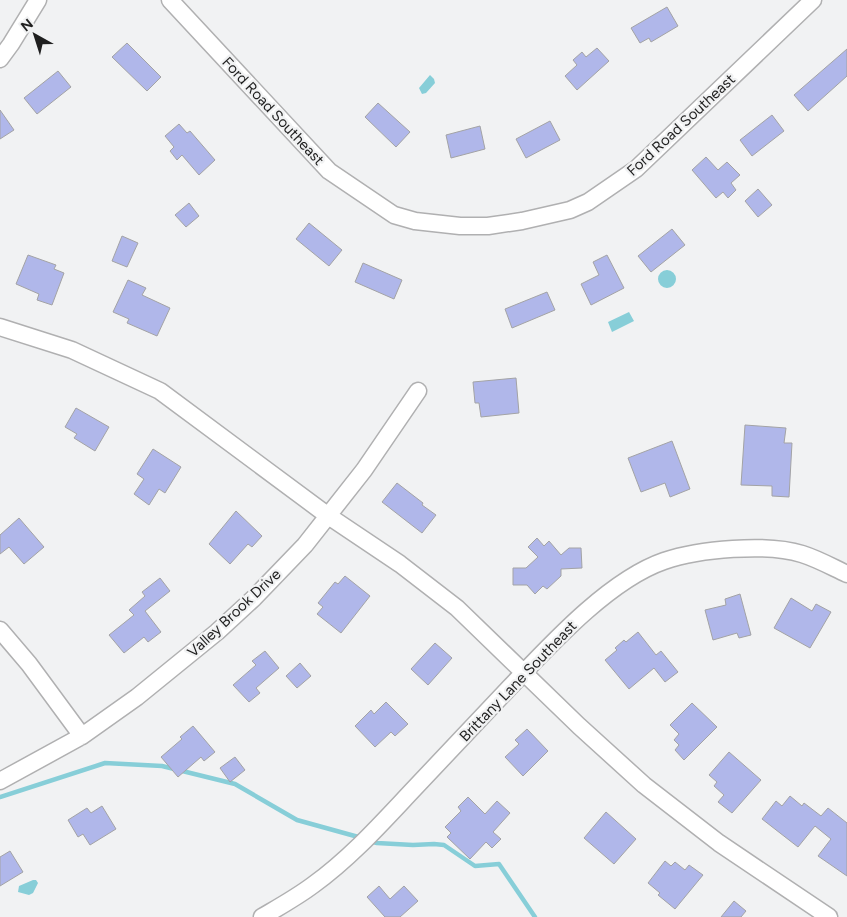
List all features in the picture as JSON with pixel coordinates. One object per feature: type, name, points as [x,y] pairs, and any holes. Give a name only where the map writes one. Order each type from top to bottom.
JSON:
[{"type":"street","points":[[0,59],[38,0]]},
{"type":"street","name":"Ford Road Southeast","points":[[170,0],[329,171],[394,215],[422,222],[488,226],[570,210],[604,192],[636,169],[813,0]]},
{"type":"street","points":[[0,328],[72,350],[160,391],[327,515],[400,564],[457,608],[579,726],[644,785],[719,843],[830,917]]},
{"type":"street","name":"Valley Brook Drive","points":[[0,781],[82,736],[137,697],[217,632],[254,598],[305,545],[364,470],[418,390]]},
{"type":"street","name":"Brittany Lane Southeast","points":[[262,917],[314,884],[355,850],[551,643],[622,583],[663,561],[688,554],[717,550],[774,550],[800,554],[823,562],[847,574]]},
{"type":"street","points":[[0,630],[29,664],[82,736]]},
{"type":"water","points":[[430,75],[435,83],[426,93],[422,94],[419,88]]},
{"type":"water","points":[[667,270],[673,273],[676,279],[673,285],[667,288],[661,285],[658,279],[661,273]]},
{"type":"water","points":[[629,312],[634,321],[612,332],[608,322]]},
{"type":"water","points":[[36,880],[38,883],[33,893],[29,895],[18,892],[19,886]]},
{"type":"building","points":[[667,7],[678,26],[651,42],[649,38],[640,43],[631,28]]},
{"type":"building","points":[[127,43],[161,77],[147,91],[112,57]]},
{"type":"building","points":[[597,48],[609,61],[577,90],[565,76],[577,65],[573,60],[582,52],[586,57]]},
{"type":"building","points":[[847,49],[847,76],[808,111],[794,95]]},
{"type":"building","points":[[58,71],[71,87],[37,114],[24,98]]},
{"type":"building","points":[[378,103],[410,132],[396,147],[365,117]]},
{"type":"building","points":[[0,110],[14,130],[0,139]]},
{"type":"building","points":[[772,115],[784,131],[752,156],[740,140]]},
{"type":"building","points":[[550,121],[560,140],[526,158],[516,139]]},
{"type":"building","points":[[179,124],[187,133],[190,131],[215,160],[199,175],[182,155],[177,160],[170,151],[174,147],[165,136]]},
{"type":"building","points":[[480,126],[485,149],[451,158],[446,135]]},
{"type":"building","points":[[706,157],[718,170],[727,162],[740,175],[731,183],[736,190],[728,198],[723,192],[716,198],[692,170]]},
{"type":"building","points":[[758,189],[772,205],[758,217],[745,201]]},
{"type":"building","points":[[189,203],[199,216],[186,227],[175,215]]},
{"type":"building","points":[[309,223],[342,250],[329,266],[296,239]]},
{"type":"building","points":[[672,229],[685,245],[651,272],[638,256]]},
{"type":"building","points":[[122,236],[138,243],[127,267],[112,261]]},
{"type":"building","points":[[28,255],[56,265],[54,269],[64,273],[52,305],[37,300],[39,294],[16,284]]},
{"type":"building","points":[[607,255],[624,288],[591,305],[581,284],[599,275],[593,262]]},
{"type":"building","points":[[363,263],[402,280],[394,299],[355,282]]},
{"type":"building","points":[[128,280],[146,288],[142,295],[170,308],[157,336],[127,323],[129,319],[113,312]]},
{"type":"building","points":[[547,292],[555,310],[512,328],[505,309]]},
{"type":"building","points":[[516,378],[519,413],[481,417],[479,403],[475,403],[473,382]]},
{"type":"building","points":[[76,408],[109,427],[95,451],[74,438],[77,434],[65,427]]},
{"type":"building","points":[[745,425],[786,428],[784,443],[792,443],[789,497],[772,496],[772,486],[741,485]]},
{"type":"building","points":[[672,441],[690,489],[670,497],[665,483],[641,492],[628,458]]},
{"type":"building","points":[[153,449],[181,467],[165,493],[159,489],[149,505],[134,494],[144,479],[137,474]]},
{"type":"building","points":[[397,483],[436,515],[422,533],[382,502]]},
{"type":"building","points":[[236,511],[262,536],[252,547],[248,544],[230,564],[209,544]]},
{"type":"building","points":[[19,518],[44,547],[24,564],[9,547],[0,554],[0,535]]},
{"type":"building","points":[[537,538],[544,546],[549,541],[561,555],[569,548],[581,548],[582,568],[561,569],[561,576],[547,589],[543,586],[535,594],[527,585],[513,585],[513,568],[526,568],[538,557],[528,547]]},
{"type":"building","points":[[345,576],[370,596],[341,633],[317,614],[323,607],[318,603],[335,582],[338,584]]},
{"type":"building","points":[[160,578],[170,591],[145,611],[161,632],[148,642],[144,637],[124,653],[109,635],[134,615],[129,610],[145,596],[142,592]]},
{"type":"building","points":[[740,594],[751,635],[739,638],[737,633],[713,640],[705,610],[726,605],[725,599]]},
{"type":"building","points":[[791,598],[812,611],[816,604],[831,612],[810,648],[774,628]]},
{"type":"building","points":[[638,632],[656,655],[661,651],[678,672],[665,682],[654,668],[629,689],[605,660],[617,650],[615,648],[624,640],[626,642]]},
{"type":"building","points":[[435,643],[452,658],[428,685],[411,669]]},
{"type":"building","points":[[265,651],[279,668],[256,688],[260,693],[249,702],[233,685],[256,665],[252,661]]},
{"type":"building","points":[[300,663],[311,676],[297,688],[286,676]]},
{"type":"building","points":[[386,702],[408,724],[395,736],[391,732],[375,747],[355,726],[371,710],[374,714]]},
{"type":"building","points":[[692,703],[717,727],[684,760],[675,750],[679,745],[674,740],[679,734],[670,725]]},
{"type":"building","points":[[193,726],[215,752],[204,761],[201,757],[178,777],[161,757],[182,739],[180,737]]},
{"type":"building","points":[[527,729],[548,751],[523,776],[505,757],[519,744],[515,740]]},
{"type":"building","points":[[729,752],[761,780],[732,813],[718,802],[724,795],[714,786],[717,782],[709,775]]},
{"type":"building","points":[[235,757],[245,770],[230,782],[220,768]]},
{"type":"building","points":[[790,796],[802,806],[804,803],[821,816],[828,808],[847,823],[847,876],[818,856],[831,839],[815,826],[798,847],[762,819],[776,801],[782,806]]},
{"type":"building","points":[[468,797],[485,814],[497,801],[510,813],[493,832],[501,839],[492,848],[486,842],[470,859],[447,837],[451,833],[445,827],[461,811],[458,807]]},
{"type":"building","points":[[102,806],[116,829],[90,845],[83,834],[78,837],[68,820],[87,808],[91,813]]},
{"type":"building","points":[[606,812],[636,839],[614,864],[584,838]]},
{"type":"building","points":[[10,851],[23,872],[0,886],[0,857]]},
{"type":"building","points":[[665,861],[671,866],[675,862],[685,870],[689,865],[703,875],[675,909],[658,895],[660,893],[648,883]]},
{"type":"building","points":[[379,886],[390,899],[404,886],[418,901],[400,917],[385,917],[367,897]]},
{"type":"building","points":[[734,901],[746,911],[741,917],[721,917]]},
{"type":"waterway","points":[[0,797],[105,763],[162,766],[235,784],[297,820],[362,838]]},
{"type":"waterway","points":[[369,841],[413,845],[444,845],[475,866],[499,864],[535,917]]}]
